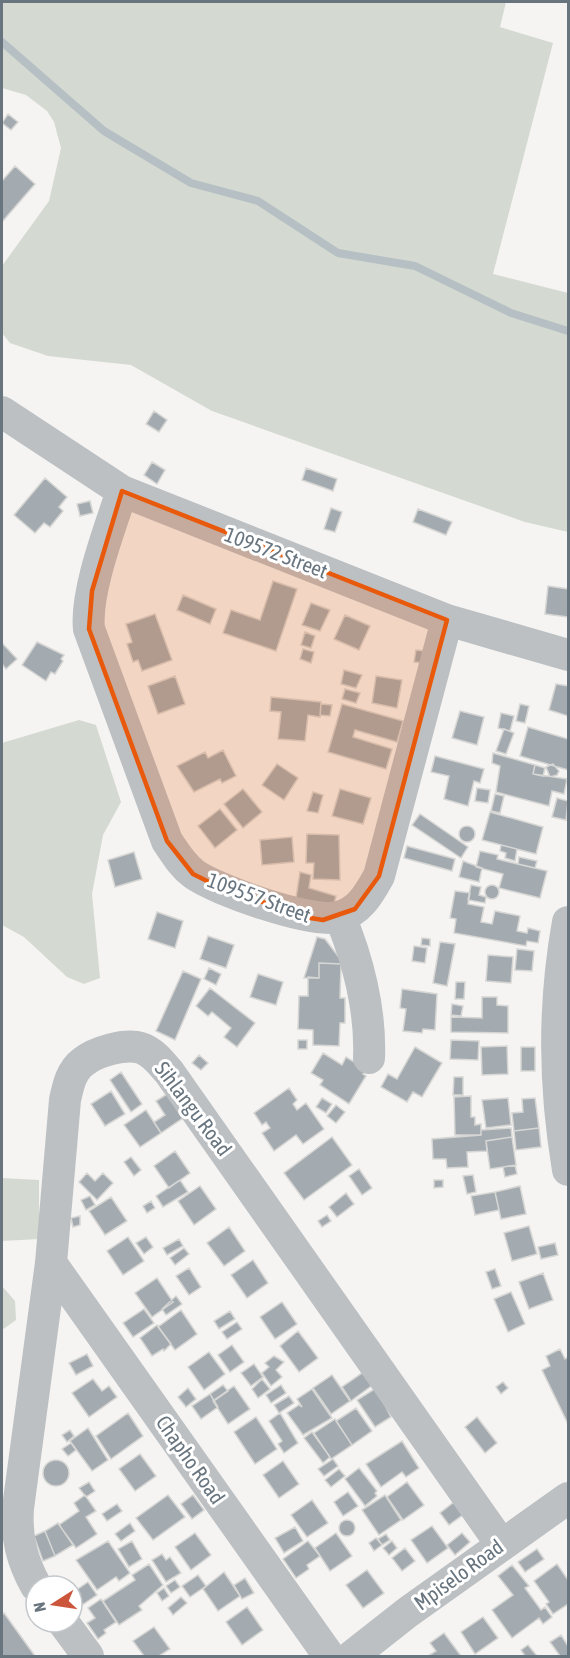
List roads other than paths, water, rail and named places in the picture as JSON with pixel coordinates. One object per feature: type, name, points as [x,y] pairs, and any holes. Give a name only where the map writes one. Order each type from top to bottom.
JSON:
[{"type":"street","name":"109572 Street","points":[[2,412],[122,491],[447,620],[568,655]]},
{"type":"street","name":"109557 Street","points":[[122,491],[92,591],[88,616],[89,628],[167,841],[180,860],[194,873],[213,884],[304,917],[323,920],[340,917],[355,909],[368,897],[379,876],[447,620]]},
{"type":"street","points":[[340,917],[353,948],[370,1037],[369,1058]]},
{"type":"street","points":[[568,922],[559,975],[556,1022],[559,1091],[568,1170]]},
{"type":"street","name":"Sihlangu Road","points":[[31,1574],[21,1553],[17,1526],[51,1263],[65,1100],[70,1080],[83,1061],[126,1047],[140,1048],[151,1053],[170,1072],[501,1544]]},
{"type":"street","name":"Chapho Road","points":[[51,1263],[328,1656]]},
{"type":"street","name":"Mpiselo Road","points":[[352,1656],[501,1544],[568,1498]]},
{"type":"street","points":[[72,1634],[88,1656]]},
{"type":"waterway","points":[[2,42],[104,131],[191,183],[258,201],[338,253],[415,266],[511,313],[568,331]]}]
